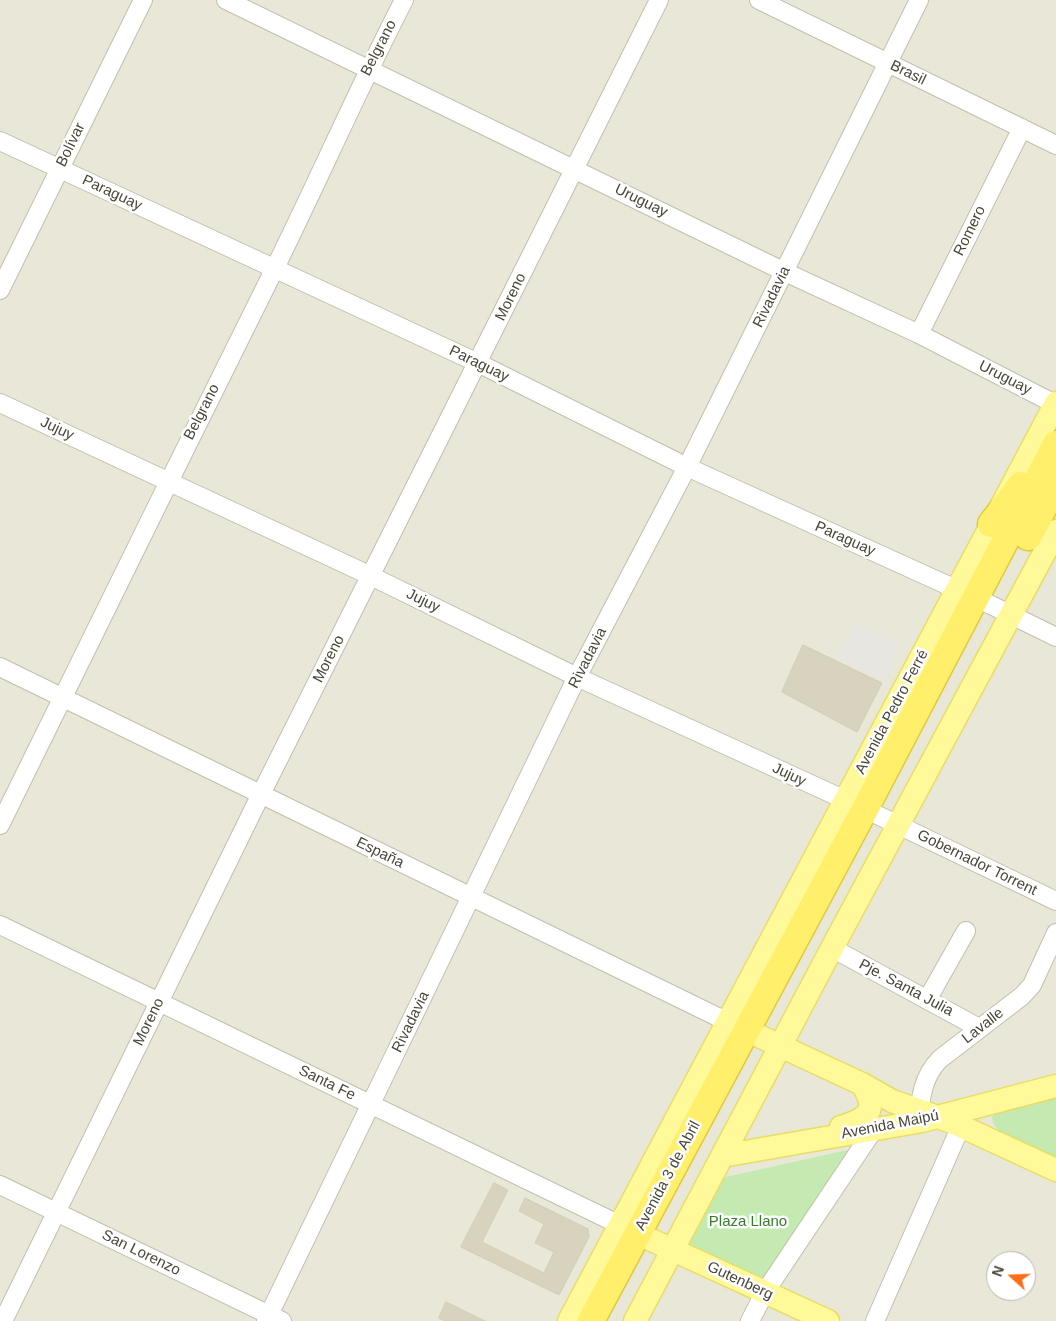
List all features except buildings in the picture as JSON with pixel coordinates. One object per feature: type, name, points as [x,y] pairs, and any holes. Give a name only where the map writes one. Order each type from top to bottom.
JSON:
[{"type":"highway","points":[[991,524],[1015,494],[1056,432]]},
{"type":"highway","name":"Avenida Pedro Ferré","points":[[754,1034],[984,602],[1056,444]]},
{"type":"highway","name":"Avenida Pedro Ferré","points":[[984,602],[1056,485]]},
{"type":"highway","name":"Avenida 3 de Abril","points":[[610,1321],[646,1238],[754,1034]]},
{"type":"highway","name":"Avenida 3 de Abril","points":[[591,1321],[646,1238]]},
{"type":"main road","name":"Avenida Pedro Ferré","points":[[984,602],[991,524],[1056,403]]},
{"type":"main road","name":"Avenida Pedro Ferré","points":[[754,1034],[984,602],[1056,531]]},
{"type":"main road","name":"Avenida Pedro Ferré","points":[[754,1034],[832,948],[872,813]]},
{"type":"main road","points":[[754,1034],[862,1084],[892,1101],[925,1116],[961,1126],[1056,1170]]},
{"type":"main road","name":"Avenida 3 de Abril","points":[[635,1321],[646,1238],[673,1126],[754,1034]]},
{"type":"main road","name":"Avenida 3 de Abril","points":[[569,1321],[722,1156],[754,1034]]},
{"type":"main road","name":"Avenida Maipú","points":[[925,1116],[972,1094],[1056,1072]]},
{"type":"main road","points":[[775,1146],[859,1122],[865,1118],[868,1114],[870,1101],[869,1095],[862,1084]]},
{"type":"main road","name":"Avenida Maipú","points":[[722,1156],[874,1129],[1056,1086]]},
{"type":"main road","name":"Gutenberg","points":[[646,1238],[828,1321]]},
{"type":"street","name":"Bolívar","points":[[0,290],[143,0]]},
{"type":"street","name":"Uruguay","points":[[226,0],[785,272],[919,334],[1056,403]]},
{"type":"street","name":"Belgrano","points":[[0,824],[168,480],[275,268],[368,69],[404,0]]},
{"type":"street","name":"Moreno","points":[[3,1321],[261,794],[660,0]]},
{"type":"street","name":"Brasil","points":[[759,0],[1056,145]]},
{"type":"street","name":"Rivadavia","points":[[273,1319],[371,1105],[577,677],[687,467],[919,0]]},
{"type":"street","name":"Romero","points":[[919,334],[1022,128]]},
{"type":"street","name":"Paraguay","points":[[0,141],[478,364],[687,467],[1056,636]]},
{"type":"street","name":"Jujuy","points":[[0,403],[371,576],[577,677],[872,813]]},
{"type":"street","name":"España","points":[[0,667],[754,1034]]},
{"type":"street","name":"Gobernador Torrent","points":[[872,813],[1056,901]]},
{"type":"street","name":"Santa Fe","points":[[0,925],[646,1238]]},
{"type":"street","points":[[926,1000],[966,931]]},
{"type":"street","name":"Lavalle","points":[[925,1116],[921,1096],[930,1069],[979,1028],[1022,996],[1032,985],[1056,933]]},
{"type":"street","name":"Pje. Santa Julia","points":[[832,948],[979,1028]]},
{"type":"street","points":[[875,1321],[961,1126]]},
{"type":"street","points":[[750,1321],[765,1292],[874,1129]]},
{"type":"street","name":"San Lorenzo","points":[[0,1185],[273,1319]]},
{"type":"shaded area","points":[[0,0],[1056,0],[1056,1321],[0,1321]]},
{"type":"shaded area","points":[[854,621],[902,644],[884,680],[836,656]]},
{"type":"green space","points":[[1056,1094],[1056,1161],[1003,1134],[994,1124],[992,1118],[995,1111]]},
{"type":"green space","name":"Plaza Llano","points":[[852,1149],[763,1285],[682,1248],[717,1179]]}]
